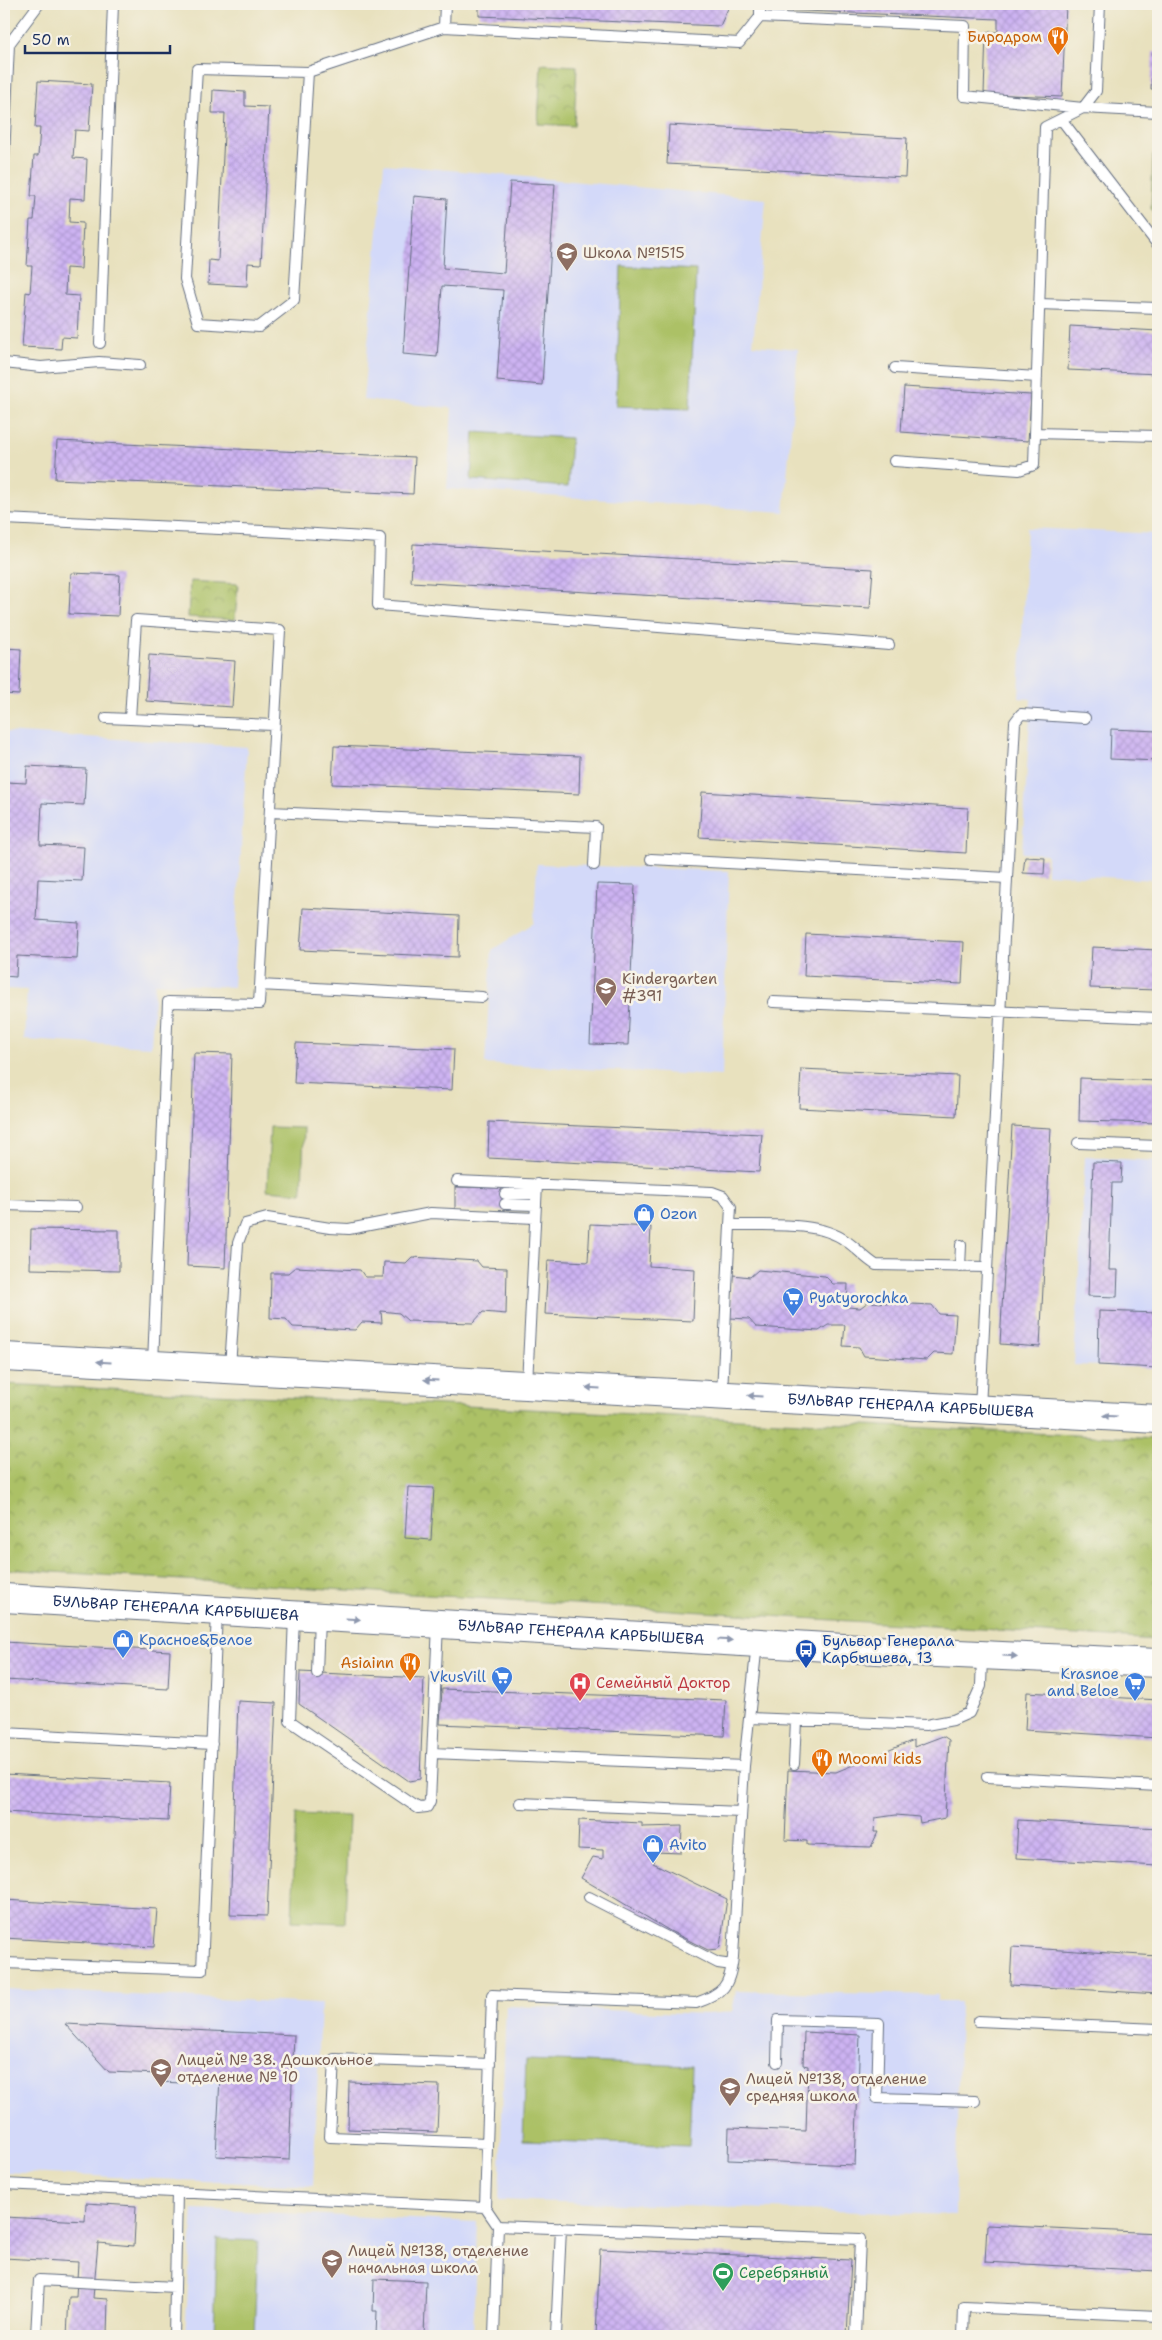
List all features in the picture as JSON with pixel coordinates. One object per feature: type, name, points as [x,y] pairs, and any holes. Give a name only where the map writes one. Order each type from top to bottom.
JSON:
[{"type":"street","name":"БУЛЬВАР ГЕНЕРАЛА КАРБЫШЕВА","points":[[4,1357],[1158,1419]]},
{"type":"street","name":"БУЛЬВАР ГЕНЕРАЛА КАРБЫШЕВА","points":[[4,1598],[982,1655],[1158,1663]]},
{"type":"lane","points":[[4,158],[9,44],[39,4]]},
{"type":"lane","points":[[100,343],[113,4]]},
{"type":"lane","points":[[444,26],[445,4]]},
{"type":"lane","points":[[308,72],[294,300],[259,327],[198,322],[185,279],[197,69],[308,72],[444,26],[739,43],[760,17],[760,4]]},
{"type":"lane","points":[[894,461],[1019,470],[1034,465],[1045,127],[1083,108],[1096,91],[1100,4]]},
{"type":"lane","points":[[760,17],[966,26],[964,96],[1083,108],[1158,112]]},
{"type":"lane","points":[[1061,119],[1158,245]]},
{"type":"lane","points":[[1040,304],[1158,308]]},
{"type":"lane","points":[[4,363],[41,366],[99,362],[140,364]]},
{"type":"lane","points":[[895,368],[1037,377]]},
{"type":"lane","points":[[1035,433],[1158,436]]},
{"type":"lane","points":[[4,519],[380,538],[378,605],[889,645]]},
{"type":"lane","points":[[130,719],[136,620],[280,630],[259,1004],[168,1002],[153,1365]]},
{"type":"lane","points":[[980,1408],[1015,722],[1021,714],[1086,718]]},
{"type":"lane","points":[[106,718],[274,725]]},
{"type":"lane","points":[[270,812],[596,827],[594,865]]},
{"type":"lane","points":[[651,859],[1007,878]]},
{"type":"lane","points":[[260,985],[482,997]]},
{"type":"lane","points":[[773,1002],[1158,1018]]},
{"type":"lane","points":[[1078,1142],[1158,1146]]},
{"type":"lane","points":[[457,1181],[536,1189],[712,1192],[723,1196],[731,1207],[722,1395]]},
{"type":"lane","points":[[536,1189],[505,1199],[536,1205]]},
{"type":"lane","points":[[527,1384],[536,1189]]},
{"type":"lane","points":[[4,1205],[76,1207]]},
{"type":"lane","points":[[230,1369],[238,1243],[245,1224],[267,1218],[330,1228],[349,1229],[431,1213],[535,1218]]},
{"type":"lane","points":[[730,1225],[819,1228],[846,1240],[863,1257],[876,1265],[987,1268]]},
{"type":"lane","points":[[960,1267],[961,1245]]},
{"type":"lane","points":[[4,1963],[202,1970],[218,1610]]},
{"type":"lane","points":[[307,1616],[317,1673]]},
{"type":"lane","points":[[307,1616],[290,1721],[418,1808],[426,1807],[430,1801],[438,1623]]},
{"type":"lane","points":[[494,2336],[498,2226],[485,2208],[492,1995],[696,2002],[716,1996],[726,1984],[732,1965],[744,1766],[757,1642]]},
{"type":"lane","points":[[749,1718],[926,1725],[953,1720],[969,1713],[981,1686],[982,1655]]},
{"type":"lane","points":[[794,1764],[796,1720]]},
{"type":"lane","points":[[4,1733],[212,1744]]},
{"type":"lane","points":[[432,1753],[744,1766]]},
{"type":"lane","points":[[986,1776],[1158,1786]]},
{"type":"lane","points":[[520,1803],[741,1812]]},
{"type":"lane","points":[[589,1897],[721,1964],[732,1965]]},
{"type":"lane","points":[[777,2062],[778,2020],[879,2023],[877,2098],[974,2101]]},
{"type":"lane","points":[[978,2020],[1158,2029]]},
{"type":"lane","points":[[487,2144],[330,2137],[334,2059],[490,2064]]},
{"type":"lane","points":[[4,2184],[485,2208]]},
{"type":"lane","points":[[174,2336],[177,2192]]},
{"type":"lane","points":[[498,2226],[860,2239],[856,2336]]},
{"type":"lane","points":[[556,2336],[560,2228]]},
{"type":"lane","points":[[36,2336],[39,2280],[175,2287]]},
{"type":"lane","points":[[963,2336],[964,2307],[1158,2316]]},
{"type":"shaded area","name":"Школа №1515","points":[[384,164],[766,199],[753,345],[798,349],[784,512],[447,489],[452,408],[363,400]]},
{"type":"shaded area","points":[[1027,528],[1158,534],[1158,880],[1047,874],[1047,854],[1022,853],[1031,699],[1019,698]]},
{"type":"shaded area","points":[[4,732],[247,747],[233,987],[155,983],[151,1047],[24,1040],[27,990],[4,989]]},
{"type":"shaded area","name":"Kindergarten #391","points":[[537,864],[729,871],[722,1076],[485,1064],[492,950],[534,923]]},
{"type":"shaded area","points":[[1085,1157],[1158,1161],[1158,1368],[1074,1365]]},
{"type":"shaded area","name":"Лицей № 38. Дошкольное отделение № 10","points":[[4,1989],[321,2004],[313,2186],[4,2172]]},
{"type":"shaded area","name":"Лицей №138, отделение средняя школа","points":[[736,1991],[938,1995],[938,2002],[960,2002],[955,2215],[499,2200],[506,2006],[707,2014],[732,2012]]},
{"type":"shaded area","name":"Лицей №138, отделение начальная школа","points":[[193,2209],[477,2222],[473,2336],[185,2336]]},
{"type":"green space","points":[[541,64],[577,66],[574,126],[538,124]]},
{"type":"green space","points":[[1158,150],[1158,215],[1151,209],[1153,155]]},
{"type":"green space","points":[[621,266],[696,270],[690,409],[616,406]]},
{"type":"green space","points":[[474,432],[571,438],[568,487],[471,480]]},
{"type":"green space","points":[[190,581],[238,584],[235,620],[188,617]]},
{"type":"green space","points":[[270,1127],[304,1128],[302,1193],[267,1190]]},
{"type":"green space","points":[[4,1384],[1158,1439],[1158,1640],[4,1569]]},
{"type":"green space","points":[[296,1814],[349,1816],[345,1923],[292,1921]]},
{"type":"green space","points":[[526,2060],[692,2066],[689,2146],[523,2140]]},
{"type":"green space","points":[[217,2239],[258,2241],[254,2336],[214,2336]]},
{"type":"building","points":[[479,4],[730,4],[720,26],[479,16]]},
{"type":"building","points":[[780,4],[1066,4],[1062,97],[984,94],[986,32],[998,32],[998,19],[780,10]]},
{"type":"building","points":[[1153,52],[1158,52],[1158,89],[1151,89]]},
{"type":"building","points":[[38,81],[92,84],[89,131],[75,130],[73,158],[87,159],[85,199],[70,198],[69,222],[83,223],[81,269],[66,268],[65,295],[79,296],[77,338],[62,337],[61,349],[22,347],[26,292],[30,293],[32,266],[27,266],[30,220],[34,220],[36,196],[31,196],[34,156],[38,156],[40,128],[35,128]]},
{"type":"building","points":[[213,90],[245,92],[245,106],[269,107],[261,264],[248,263],[247,286],[208,284],[209,260],[218,261],[225,113],[212,113]]},
{"type":"building","points":[[669,125],[907,138],[905,177],[667,164]]},
{"type":"building","points":[[510,182],[555,184],[542,385],[497,381],[503,290],[442,286],[437,357],[403,354],[414,196],[447,199],[443,268],[504,273]]},
{"type":"building","points":[[1070,326],[1158,331],[1158,374],[1068,370]]},
{"type":"building","points":[[904,387],[1031,395],[1028,441],[901,432]]},
{"type":"building","points":[[57,441],[415,457],[413,494],[55,479]]},
{"type":"building","points":[[413,544],[873,569],[870,608],[411,582]]},
{"type":"building","points":[[71,573],[120,575],[118,616],[69,614]]},
{"type":"building","points":[[4,648],[21,649],[19,695],[4,694]]},
{"type":"building","points":[[149,655],[235,661],[232,707],[146,701]]},
{"type":"building","points":[[1111,729],[1158,731],[1158,761],[1110,759]]},
{"type":"building","points":[[334,746],[580,756],[579,794],[332,784]]},
{"type":"building","points":[[27,766],[86,769],[84,805],[42,803],[40,845],[84,847],[82,881],[38,879],[36,920],[79,923],[77,959],[17,956],[16,977],[4,976],[6,782],[26,783]]},
{"type":"building","points":[[702,792],[968,808],[966,853],[699,837]]},
{"type":"building","points":[[1025,857],[1045,858],[1044,874],[1023,873]]},
{"type":"building","points":[[597,884],[635,885],[628,1045],[590,1044]]},
{"type":"building","points":[[303,908],[459,916],[458,957],[300,950]]},
{"type":"building","points":[[806,934],[964,942],[962,984],[804,976]]},
{"type":"building","points":[[1092,947],[1158,950],[1158,990],[1090,988]]},
{"type":"building","points":[[296,1043],[454,1049],[452,1090],[294,1083]]},
{"type":"building","points":[[194,1053],[232,1054],[225,1268],[187,1266]]},
{"type":"building","points":[[801,1069],[958,1076],[956,1116],[799,1108]]},
{"type":"building","points":[[1080,1078],[1158,1081],[1158,1123],[1079,1121]]},
{"type":"building","points":[[489,1122],[762,1134],[759,1172],[488,1158]]},
{"type":"building","points":[[1012,1126],[1051,1128],[1040,1347],[1000,1344]]},
{"type":"building","points":[[1093,1162],[1122,1163],[1121,1183],[1112,1183],[1109,1270],[1118,1270],[1117,1297],[1088,1296]]},
{"type":"building","points":[[455,1187],[505,1188],[504,1211],[455,1210]]},
{"type":"building","points":[[590,1224],[651,1227],[649,1266],[695,1269],[693,1321],[545,1314],[548,1260],[588,1262]]},
{"type":"building","points":[[31,1229],[119,1230],[119,1271],[30,1269]]},
{"type":"building","points":[[412,1257],[477,1261],[482,1267],[507,1268],[506,1314],[483,1312],[473,1323],[408,1321],[399,1313],[381,1311],[382,1323],[362,1322],[355,1330],[293,1327],[286,1319],[270,1318],[271,1273],[288,1273],[295,1267],[360,1270],[365,1277],[383,1277],[384,1262],[406,1263]]},
{"type":"building","points":[[758,1270],[825,1276],[833,1284],[848,1284],[847,1307],[860,1308],[868,1302],[932,1305],[939,1314],[956,1315],[953,1354],[934,1353],[927,1360],[864,1356],[859,1347],[843,1346],[845,1325],[828,1325],[819,1331],[756,1327],[749,1319],[730,1318],[733,1275],[750,1277]]},
{"type":"building","points":[[1099,1311],[1158,1313],[1158,1368],[1098,1365]]},
{"type":"building","points":[[408,1487],[434,1488],[431,1540],[405,1538]]},
{"type":"building","points":[[4,1642],[170,1651],[168,1689],[4,1680]]},
{"type":"building","points":[[300,1672],[424,1678],[420,1779],[409,1781],[299,1704]]},
{"type":"building","points":[[442,1689],[726,1700],[724,1736],[440,1724]]},
{"type":"building","points":[[1027,1692],[1158,1700],[1158,1738],[1025,1730]]},
{"type":"building","points":[[238,1701],[276,1703],[267,1916],[230,1915]]},
{"type":"building","points":[[943,1736],[949,1740],[945,1818],[920,1823],[919,1817],[896,1815],[875,1818],[874,1832],[878,1832],[871,1847],[807,1845],[807,1841],[785,1840],[788,1770],[836,1772],[914,1740],[914,1747]]},
{"type":"building","points":[[4,1774],[170,1783],[168,1821],[4,1812]]},
{"type":"building","points":[[579,1820],[642,1823],[642,1827],[682,1826],[681,1853],[654,1852],[653,1863],[727,1899],[718,1949],[708,1950],[670,1931],[581,1878],[593,1857],[603,1859],[603,1850],[578,1849]]},
{"type":"building","points":[[1018,1820],[1158,1828],[1158,1866],[1016,1858]]},
{"type":"building","points":[[4,1900],[157,1909],[154,1947],[4,1938]]},
{"type":"building","points":[[1012,1947],[1158,1956],[1158,1994],[1010,1985]]},
{"type":"building","points":[[65,2024],[294,2035],[289,2160],[216,2156],[220,2077],[183,2075],[183,2083],[159,2082],[159,2074],[109,2072]]},
{"type":"building","points":[[804,2032],[860,2035],[855,2165],[728,2160],[729,2128],[806,2131],[808,2066],[803,2065]]},
{"type":"building","points":[[349,2082],[439,2085],[437,2132],[348,2129]]},
{"type":"building","points":[[86,2203],[136,2206],[134,2246],[98,2243],[93,2298],[108,2299],[107,2336],[67,2336],[69,2297],[76,2297],[78,2262],[4,2258],[4,2217],[85,2221]]},
{"type":"building","points":[[987,2225],[1158,2233],[1158,2271],[985,2262]]},
{"type":"building","name":"Серебряный","points":[[600,2249],[851,2260],[847,2336],[596,2336]]},
{"type":"building","points":[[374,2279],[426,2281],[424,2336],[376,2336],[377,2311],[373,2311]]},
{"type":"place","name":"Биродром","points":[[1058,56]]},
{"type":"place","name":"Школа №1515","points":[[567,272]]},
{"type":"place","name":"Kindergarten #391","points":[[606,1007]]},
{"type":"place","name":"Ozon","points":[[644,1233]]},
{"type":"place","name":"Pyatyorochka","points":[[793,1317]]},
{"type":"place","name":"Красное&Белое","points":[[123,1659]]},
{"type":"place","name":"Бульвар Генерала Карбышева, 13","points":[[806,1669]]},
{"type":"place","name":"Asiainn","points":[[410,1682]]},
{"type":"place","name":"VkusVill","points":[[502,1696]]},
{"type":"place","name":"Семейный Доктор","points":[[580,1702]]},
{"type":"place","name":"Krasnoe and Beloe","points":[[1135,1702]]},
{"type":"place","name":"Moomi kids","points":[[822,1778]]},
{"type":"place","name":"Avito","points":[[653,1864]]},
{"type":"place","name":"Лицей № 38. Дошкольное отделение № 10","points":[[161,2088]]},
{"type":"place","name":"Лицей №138, отделение средняя школа","points":[[730,2107]]},
{"type":"place","name":"Лицей №138, отделение начальная школа","points":[[332,2279]]},
{"type":"place","name":"Серебряный","points":[[723,2292]]}]
